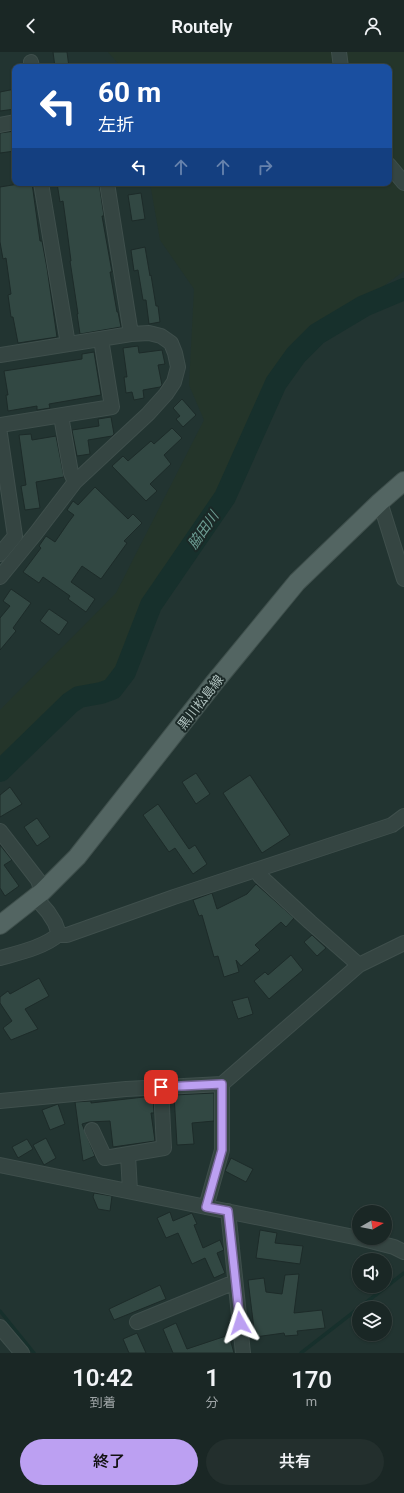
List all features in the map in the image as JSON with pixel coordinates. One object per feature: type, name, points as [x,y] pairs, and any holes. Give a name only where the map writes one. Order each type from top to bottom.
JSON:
[{"type":"main road","name":"黒川松島線","points":[[0,925],[39,895],[77,857],[214,683],[297,582],[380,502],[404,481]]},
{"type":"street","points":[[339,52],[341,64]]},
{"type":"street","points":[[0,124],[12,122]]},
{"type":"street","points":[[392,169],[404,183]]},
{"type":"street","points":[[42,186],[68,344]]},
{"type":"street","points":[[107,186],[131,334]]},
{"type":"street","points":[[0,352],[68,344],[131,334],[149,333],[161,336],[171,343],[176,353],[178,367],[174,382],[166,394],[148,414],[75,482],[0,577]]},
{"type":"street","points":[[0,425],[112,407],[101,339]]},
{"type":"street","points":[[61,416],[71,473],[75,482]]},
{"type":"street","points":[[0,434],[15,536],[0,554]]},
{"type":"street","points":[[380,502],[404,579]]},
{"type":"street","points":[[59,934],[62,936],[67,935],[392,825],[404,816]]},
{"type":"street","points":[[3,829],[38,880],[39,895],[55,923],[59,934]]},
{"type":"street","points":[[256,870],[276,892],[359,964]]},
{"type":"street","points":[[0,958],[30,949],[54,938],[59,934]]},
{"type":"street","points":[[0,1101],[126,1089],[222,1084],[359,964],[404,943]]},
{"type":"street","points":[[206,1207],[222,1150],[222,1084]]},
{"type":"street","points":[[92,1130],[105,1158],[164,1148],[161,1087]]},
{"type":"street","points":[[128,1155],[130,1191]]},
{"type":"street","points":[[0,1165],[352,1237]]},
{"type":"street","points":[[228,1211],[243,1353]]},
{"type":"street","points":[[386,1245],[404,1252]]},
{"type":"street","points":[[137,1322],[235,1282]]},
{"type":"street","points":[[0,1327],[22,1353]]},
{"type":"green space","points":[[108,52],[404,52],[404,271],[381,288],[348,305],[330,321],[312,333],[276,375],[221,494],[147,604],[114,683],[71,697],[0,765],[0,710],[116,593],[204,420],[189,385],[194,289],[160,240],[151,186],[392,186],[392,64],[118,64]]},
{"type":"building","points":[[53,52],[67,52],[69,64],[55,64]]},
{"type":"building","points":[[12,90],[12,109],[0,111],[0,92]]},
{"type":"building","points":[[12,131],[12,151],[0,153],[0,133]]},
{"type":"building","points":[[12,185],[32,186],[40,241],[42,241],[47,268],[57,337],[18,343],[13,317],[11,317],[8,295],[11,294],[6,258],[3,259],[0,242],[0,187]]},
{"type":"building","points":[[57,186],[99,186],[104,216],[102,216],[112,272],[110,272],[121,327],[80,334],[63,201],[60,202]]},
{"type":"building","points":[[141,193],[145,219],[132,221],[128,195]]},
{"type":"building","points":[[145,247],[160,322],[149,324],[146,300],[143,300],[138,270],[134,271],[131,250]]},
{"type":"building","points":[[138,346],[139,353],[162,350],[165,364],[158,365],[162,385],[160,387],[143,390],[144,398],[134,400],[132,392],[126,393],[124,377],[127,377],[123,348]]},
{"type":"building","points":[[94,352],[101,395],[49,404],[50,408],[37,410],[37,406],[8,411],[6,395],[8,395],[4,371],[82,359],[82,354]]},
{"type":"building","points":[[182,399],[196,415],[183,427],[176,419],[180,416],[173,408]]},
{"type":"building","points":[[111,417],[114,434],[112,436],[88,440],[90,454],[77,456],[72,430],[99,426],[98,419]]},
{"type":"building","points":[[172,428],[182,438],[164,455],[171,464],[150,484],[157,491],[146,501],[112,466],[123,456],[128,461],[151,441],[154,444]]},
{"type":"building","points":[[31,434],[32,440],[56,436],[64,477],[36,482],[40,508],[25,510],[21,486],[26,485],[19,435]]},
{"type":"building","points":[[95,487],[128,519],[133,514],[142,523],[124,541],[127,543],[101,579],[82,566],[71,582],[95,599],[86,612],[68,599],[70,596],[43,577],[39,583],[23,572],[41,548],[39,546],[46,536],[55,542],[74,515],[67,510],[73,501],[78,505]]},
{"type":"building","points":[[11,589],[31,603],[13,628],[16,631],[0,650],[0,618],[10,606],[3,601]]},
{"type":"building","points":[[49,609],[68,622],[59,635],[40,621]]},
{"type":"building","points":[[196,773],[210,794],[196,804],[182,782]]},
{"type":"building","points":[[250,775],[290,835],[262,853],[223,793]]},
{"type":"building","points":[[10,787],[22,804],[0,817],[0,795]]},
{"type":"building","points":[[158,804],[189,849],[195,845],[207,864],[193,874],[175,848],[169,852],[143,815]]},
{"type":"building","points":[[37,818],[50,837],[37,846],[24,827]]},
{"type":"building","points":[[0,845],[12,860],[4,865],[19,886],[5,896],[0,888]]},
{"type":"building","points":[[256,884],[294,918],[286,927],[281,922],[255,945],[260,950],[241,966],[236,960],[239,972],[224,977],[218,956],[214,957],[202,915],[199,916],[193,900],[212,893],[217,909],[247,894]]},
{"type":"building","points":[[312,935],[326,948],[317,956],[304,942]]},
{"type":"building","points":[[291,955],[303,970],[269,999],[254,981],[265,972],[268,975]]},
{"type":"building","points":[[39,978],[49,996],[25,1009],[38,1029],[11,1040],[3,1028],[12,1021],[0,1003],[0,997],[8,991],[10,994]]},
{"type":"building","points":[[248,997],[253,1014],[238,1019],[232,1001]]},
{"type":"building","points":[[214,1093],[214,1121],[192,1123],[194,1144],[177,1145],[174,1095]]},
{"type":"building","points":[[153,1096],[154,1113],[151,1113],[155,1141],[113,1147],[110,1121],[89,1122],[82,1124],[95,1156],[83,1161],[75,1102],[91,1101],[91,1103]]},
{"type":"building","points":[[58,1104],[65,1124],[50,1130],[42,1110]]},
{"type":"building","points":[[46,1138],[56,1158],[44,1165],[33,1145]]},
{"type":"building","points":[[27,1139],[33,1149],[18,1158],[12,1147]]},
{"type":"building","points":[[231,1158],[253,1169],[246,1182],[225,1171]]},
{"type":"building","points":[[94,1193],[112,1196],[110,1211],[98,1209],[93,1197]]},
{"type":"building","points":[[170,1212],[173,1221],[192,1213],[197,1224],[194,1225],[203,1248],[220,1240],[224,1250],[217,1253],[225,1273],[214,1278],[205,1258],[192,1264],[178,1233],[166,1238],[157,1218]]},
{"type":"building","points":[[260,1230],[277,1233],[275,1243],[303,1246],[300,1264],[256,1258]]},
{"type":"building","points":[[299,1274],[294,1313],[322,1310],[325,1328],[297,1331],[298,1335],[285,1336],[284,1333],[255,1337],[248,1280],[264,1278],[266,1292],[282,1294],[285,1275]]},
{"type":"building","points":[[160,1285],[166,1299],[114,1320],[109,1309]]},
{"type":"building","points":[[176,1323],[187,1349],[229,1335],[234,1353],[173,1353],[163,1329]]},
{"type":"building","points":[[137,1333],[146,1353],[129,1353],[123,1339]]},
{"type":"waterway","name":"脇田川","points":[[0,771],[70,703],[79,697],[101,693],[112,689],[125,672],[151,605],[225,497],[276,383],[296,355],[317,334],[364,306],[404,289]]},
{"type":"waterway","points":[[301,1353],[404,1273]]},
{"type":"waterway","points":[[0,1311],[34,1353]]},
{"type":"route","points":[[161,1087],[222,1084],[222,1150],[206,1207],[228,1211],[240,1323]]}]
